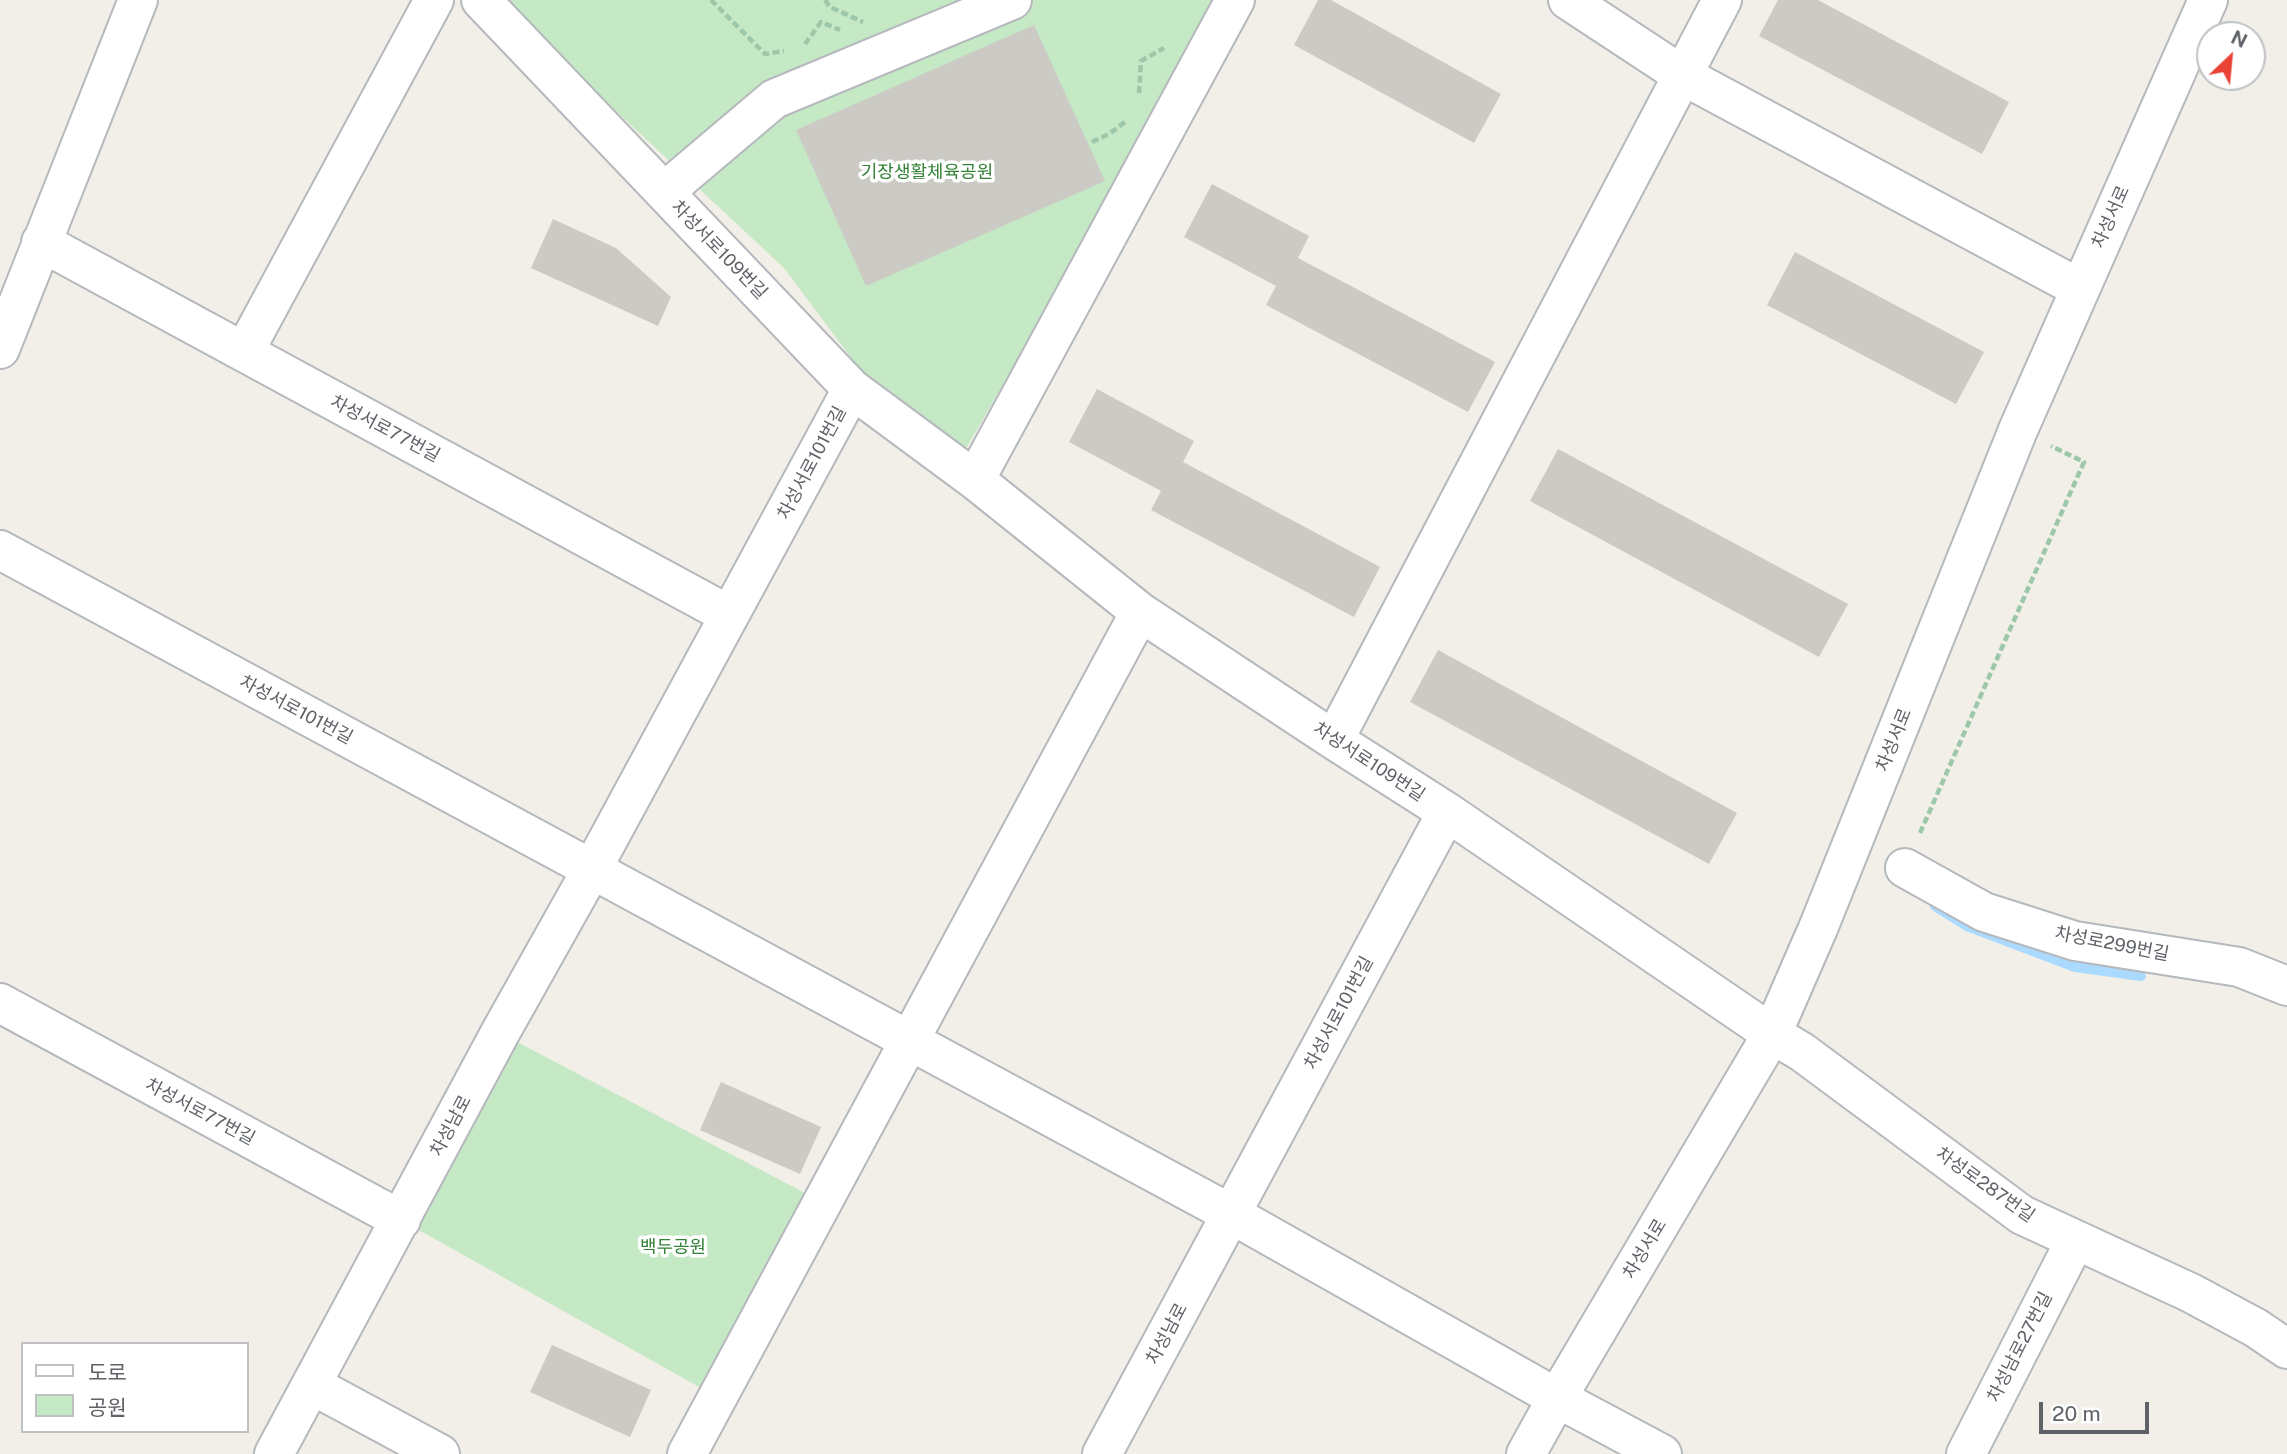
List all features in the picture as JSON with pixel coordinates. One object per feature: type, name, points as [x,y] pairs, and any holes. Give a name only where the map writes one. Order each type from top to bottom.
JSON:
[{"type":"street","points":[[0,349],[138,0]]},
{"type":"street","points":[[244,352],[434,0]]},
{"type":"street","name":"차성서로109번길","points":[[481,0],[852,388],[975,480],[1140,611],[1447,812],[1772,1034]]},
{"type":"street","points":[[664,192],[774,99],[1012,0]]},
{"type":"street","points":[[975,480],[1235,0]]},
{"type":"street","points":[[1569,0],[1682,75],[2079,288]]},
{"type":"street","points":[[1334,740],[1722,0]]},
{"type":"street","name":"차성서로","points":[[1526,1454],[1772,1034],[1819,926],[2018,430],[2208,0]]},
{"type":"street","name":"차성서로77번길","points":[[41,242],[730,615]]},
{"type":"street","name":"차성서로101번길","points":[[592,869],[852,388]]},
{"type":"street","name":"차성서로101번길","points":[[0,550],[1231,1214],[1557,1398],[1662,1454]]},
{"type":"street","points":[[687,1454],[1140,611]]},
{"type":"street","name":"차성서로101번길","points":[[1231,1214],[1447,812]]},
{"type":"street","name":"차성로299번길","points":[[1905,868],[1983,912],[2074,941],[2239,967],[2287,986]]},
{"type":"street","name":"차성남로","points":[[274,1454],[592,869]]},
{"type":"street","name":"차성서로77번길","points":[[0,1003],[401,1220]]},
{"type":"street","name":"차성로287번길","points":[[1772,1034],[1802,1052],[2022,1215],[2191,1293],[2256,1328],[2287,1349]]},
{"type":"street","name":"차성남로","points":[[1102,1454],[1231,1214]]},
{"type":"street","name":"차성남로27번길","points":[[1966,1454],[2074,1241]]},
{"type":"street","points":[[312,1385],[440,1454]]},
{"type":"path","points":[[711,0],[765,54],[789,50]]},
{"type":"path","points":[[801,49],[821,22],[889,51]]},
{"type":"path","points":[[1905,868],[2084,462],[2018,430]]},
{"type":"green space","name":"기장생활체육공원","points":[[497,0],[1213,0],[1116,189],[964,452],[858,367],[784,268]]},
{"type":"green space","name":"백두공원","points":[[500,1033],[822,1202],[717,1397],[401,1220]]},
{"type":"building","points":[[1318,0],[1331,0],[1501,94],[1474,143],[1294,45]]},
{"type":"building","points":[[1778,0],[1818,0],[2009,102],[1982,154],[1759,36]]},
{"type":"building","points":[[1034,25],[1105,181],[866,286],[796,130]]},
{"type":"building","points":[[1212,184],[1309,236],[1298,258],[1495,362],[1468,412],[1266,305],[1276,286],[1184,237]]},
{"type":"building","points":[[553,219],[616,248],[671,297],[658,326],[531,268]]},
{"type":"building","points":[[1795,252],[1984,352],[1956,404],[1767,305]]},
{"type":"building","points":[[1097,389],[1194,441],[1183,462],[1380,567],[1354,617],[1151,510],[1161,491],[1069,442]]},
{"type":"building","points":[[1558,449],[1848,604],[1819,657],[1530,501]]},
{"type":"building","points":[[1438,650],[1737,813],[1709,864],[1410,702]]},
{"type":"building","points":[[721,1082],[821,1127],[800,1174],[700,1130]]},
{"type":"building","points":[[552,1345],[651,1390],[630,1437],[530,1392]]},
{"type":"waterway","points":[[1935,906],[1967,926],[2075,967],[2141,976]]}]
